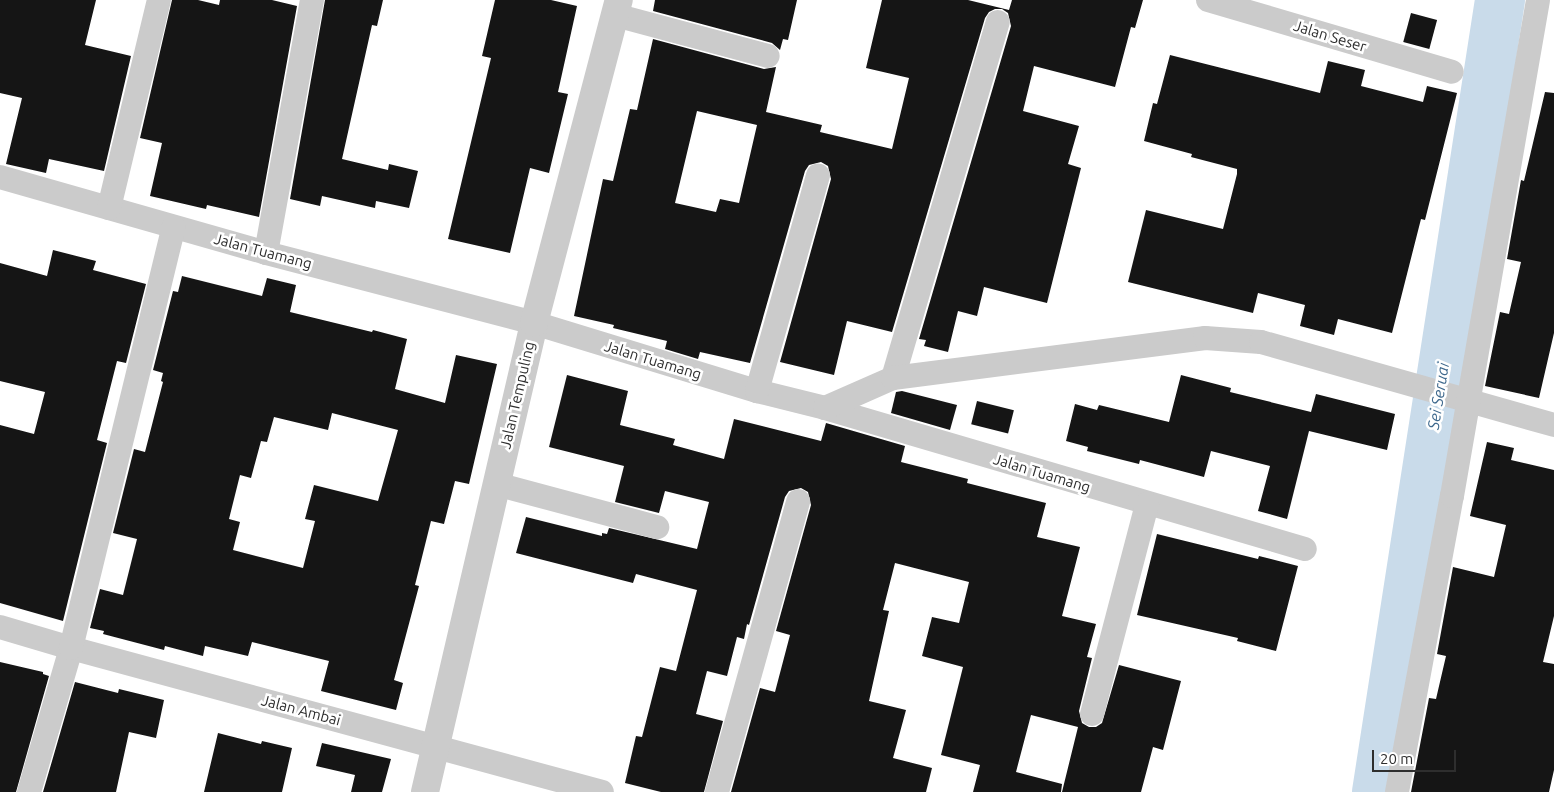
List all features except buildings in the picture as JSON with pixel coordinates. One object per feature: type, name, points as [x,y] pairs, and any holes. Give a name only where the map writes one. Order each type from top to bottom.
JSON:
[{"type":"street","points":[[109,208],[159,0]]},
{"type":"street","points":[[266,252],[312,0]]},
{"type":"street","name":"Jalan Seser","points":[[1208,0],[1239,4],[1452,72]]},
{"type":"street","points":[[1397,792],[1452,496],[1460,399],[1538,0]]},
{"type":"street","points":[[617,8],[768,56]]},
{"type":"street","name":"Jalan Tempuling","points":[[425,792],[534,324],[617,8]]},
{"type":"street","points":[[893,378],[998,22]]},
{"type":"street","points":[[757,391],[818,175]]},
{"type":"street","name":"Jalan Tuamang","points":[[0,177],[266,252],[534,324],[757,391],[825,408],[1305,549]]},
{"type":"street","points":[[29,792],[71,648],[174,226]]},
{"type":"street","points":[[825,408],[893,378],[1205,338],[1261,342],[1554,425]]},
{"type":"street","points":[[496,484],[656,528]]},
{"type":"street","points":[[717,792],[798,501]]},
{"type":"street","points":[[1092,714],[1147,504]]},
{"type":"street","name":"Jalan Ambai","points":[[0,627],[602,792]]},
{"type":"waterway","name":"Sei Seruai","points":[[1377,792],[1500,0]]}]
